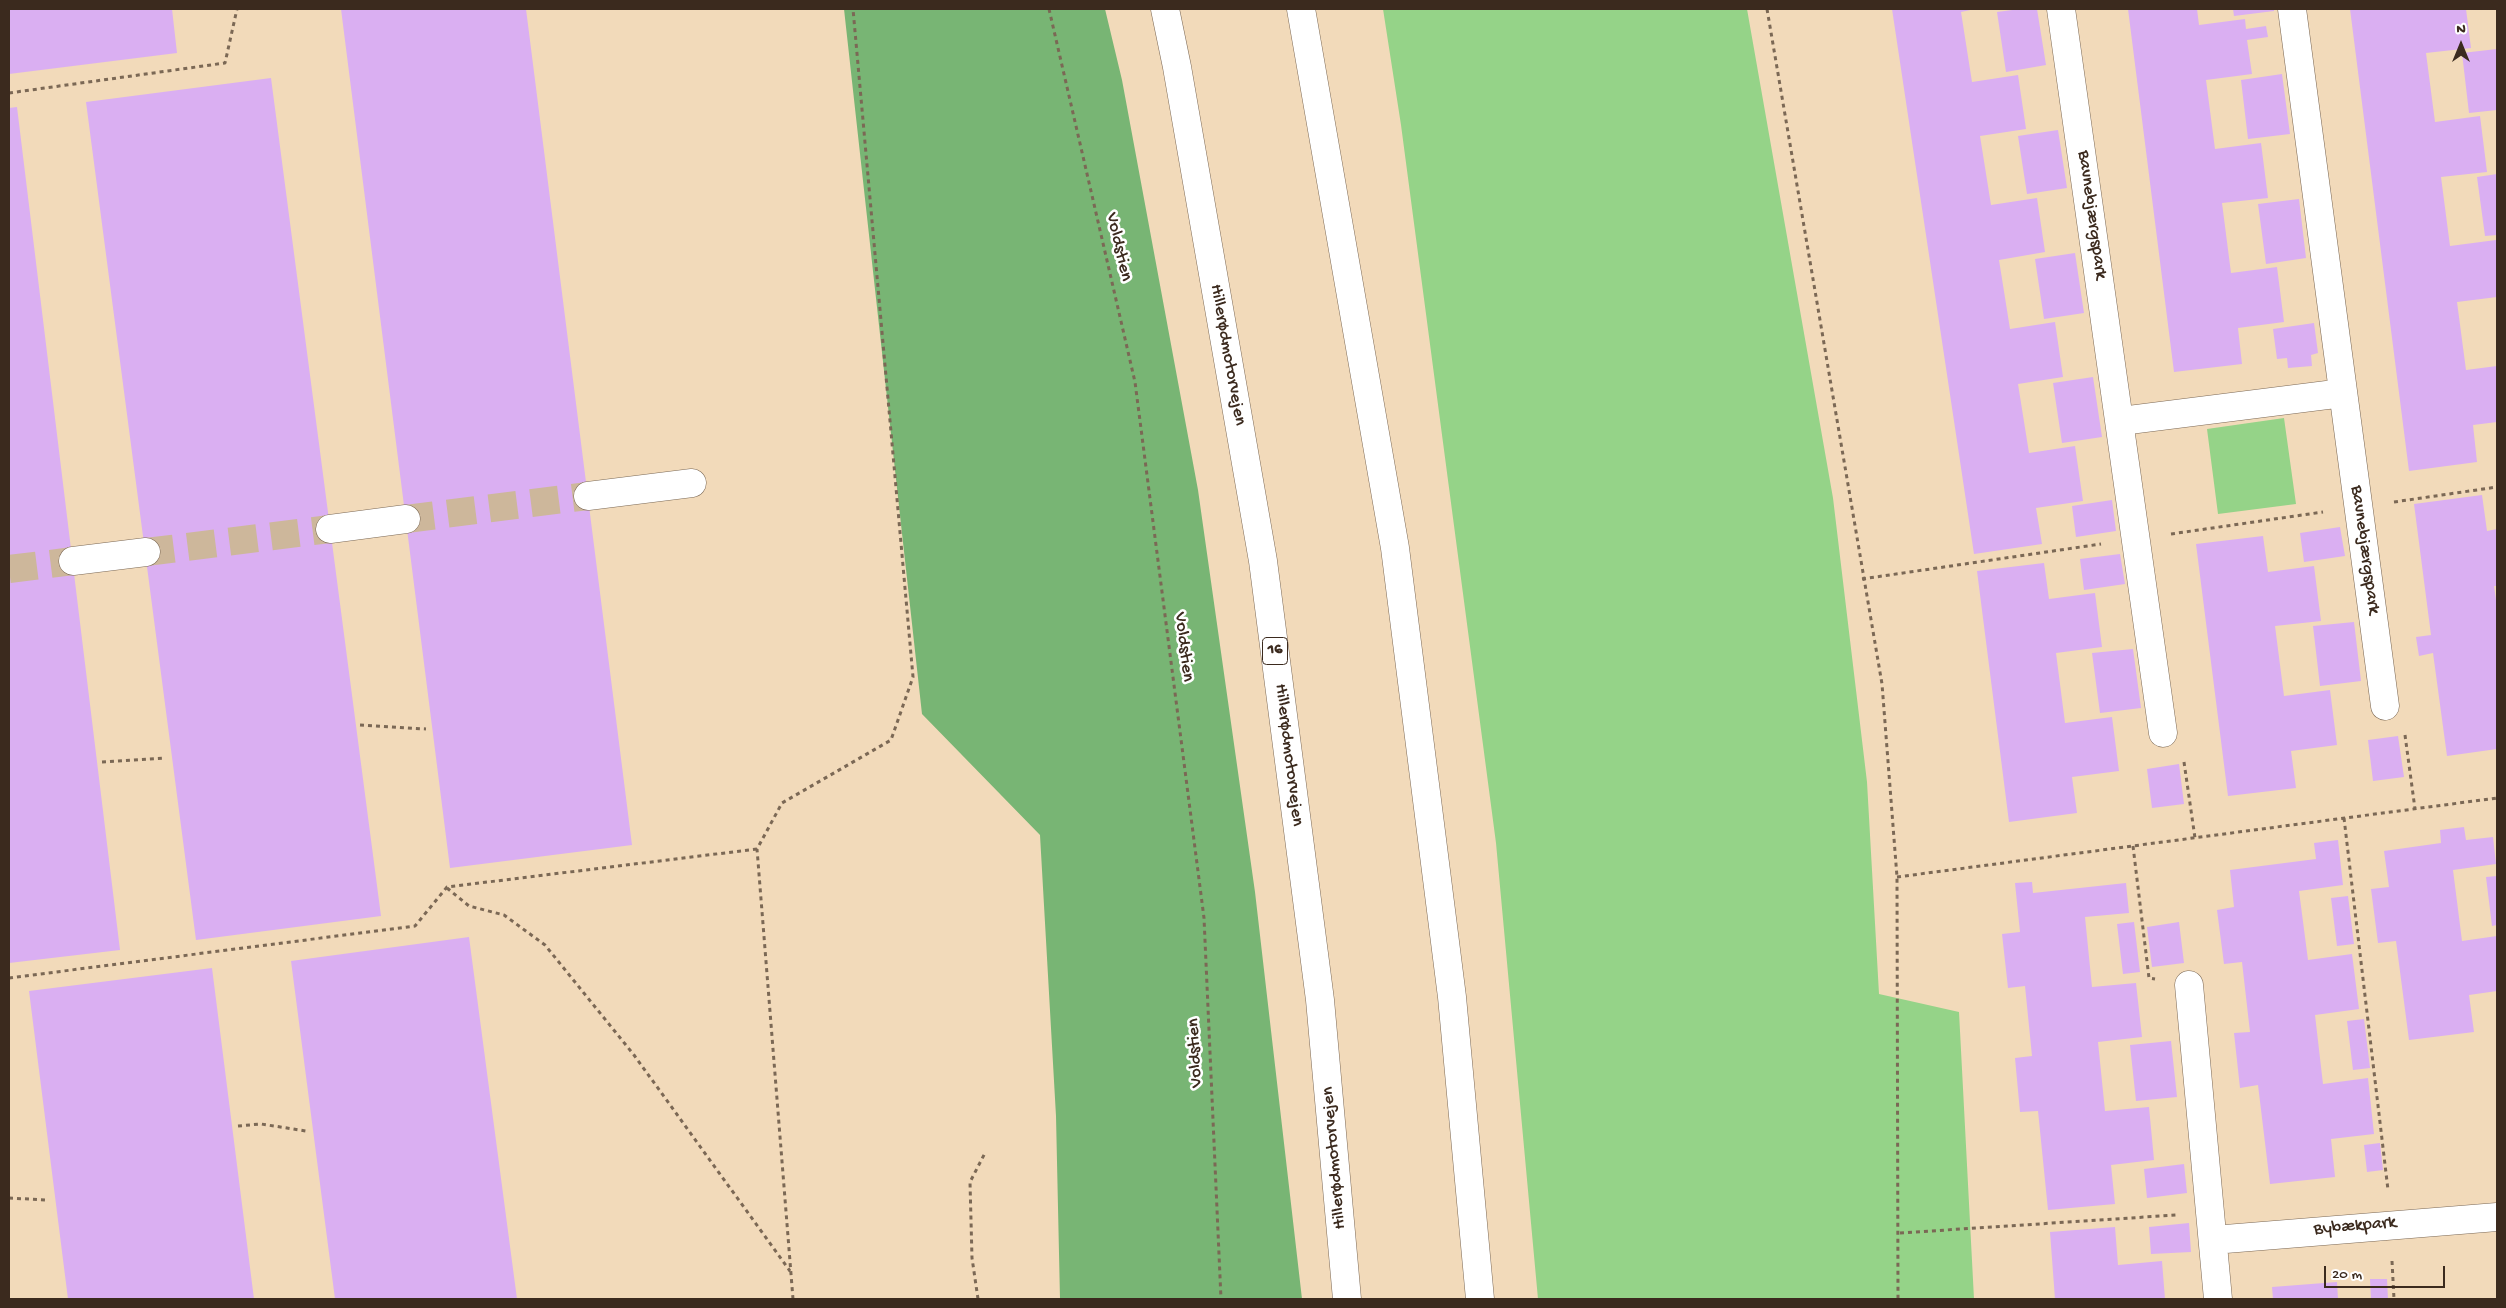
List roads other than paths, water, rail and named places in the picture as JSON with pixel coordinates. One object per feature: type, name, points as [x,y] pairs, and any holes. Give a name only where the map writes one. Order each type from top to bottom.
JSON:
[{"type":"main road","name":"Hillerødmotorvejen","points":[[1165,9],[1177,67],[1263,561],[1320,1000],[1347,1299]]},
{"type":"main road","points":[[1301,9],[1395,548],[1452,997],[1480,1299]]},
{"type":"main road","name":"Bavnebjærgspark","points":[[2061,9],[2121,421],[2163,733]]},
{"type":"main road","name":"Bavnebjærgspark","points":[[2292,9],[2385,706]]},
{"type":"main road","points":[[2121,421],[2344,393]]},
{"type":"main road","points":[[588,496],[692,483]]},
{"type":"main road","points":[[330,529],[406,519]]},
{"type":"main road","points":[[73,561],[146,552]]},
{"type":"main road","points":[[2189,985],[2218,1299]]},
{"type":"main road","name":"Bybækpark","points":[[2212,1226],[2392,1224],[2497,1217]]},
{"type":"tunnel","points":[[406,519],[588,496]]},
{"type":"tunnel","points":[[146,552],[330,529]]},
{"type":"tunnel","points":[[9,569],[73,561]]}]
